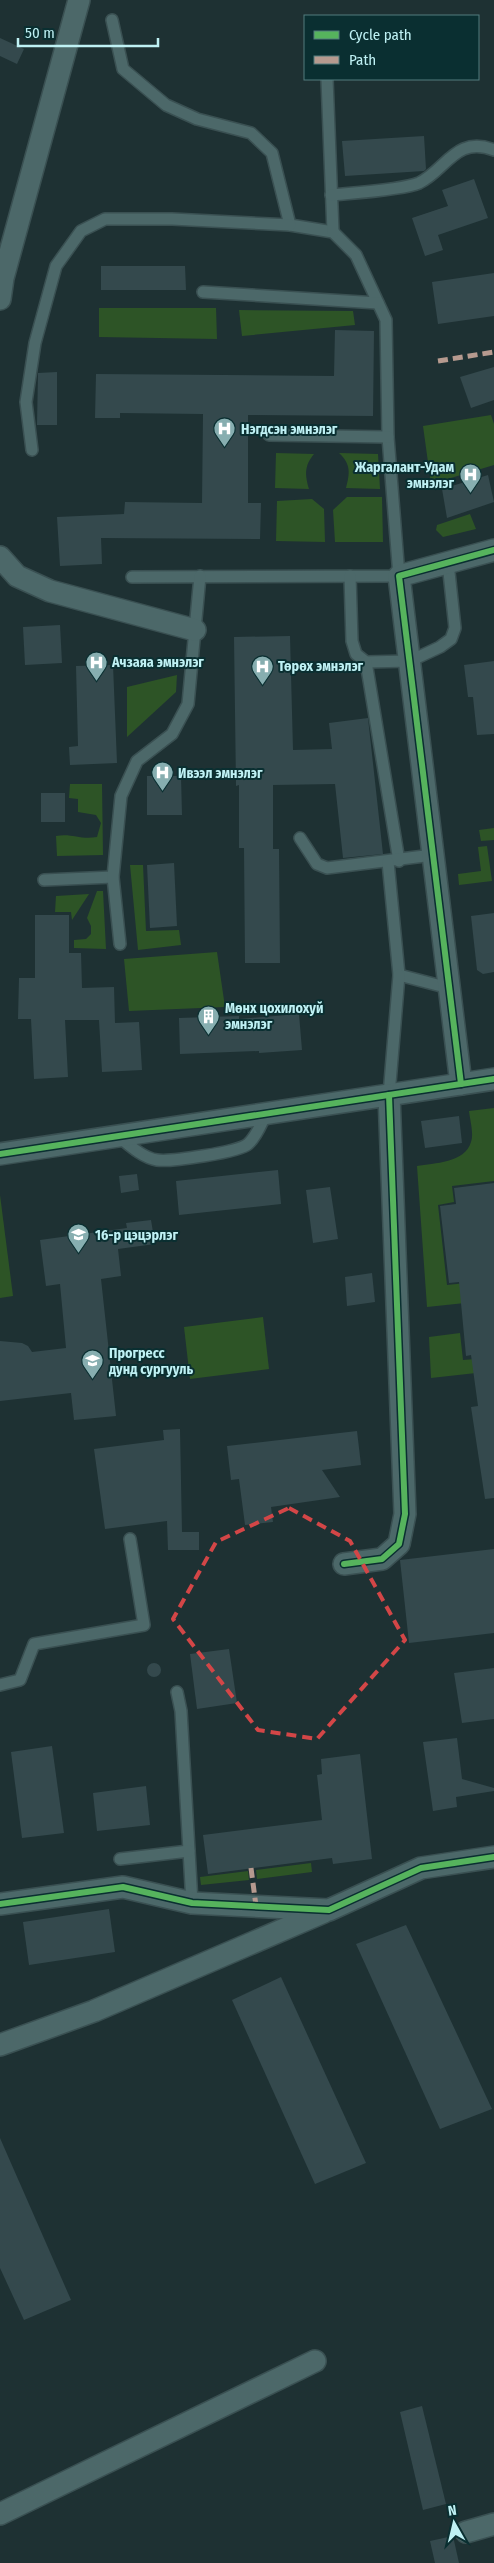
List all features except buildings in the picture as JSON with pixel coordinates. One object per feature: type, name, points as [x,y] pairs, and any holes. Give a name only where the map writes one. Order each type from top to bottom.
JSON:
[{"type":"street","points":[[0,299],[3,278],[79,0]]},
{"type":"street","points":[[461,1084],[399,576],[494,550]]},
{"type":"street","points":[[0,558],[17,576],[50,592],[195,630]]},
{"type":"street","points":[[0,1154],[494,1079]]},
{"type":"street","points":[[344,1564],[382,1559],[400,1544],[405,1514],[389,1095]]},
{"type":"street","points":[[0,2044],[94,2011],[329,1910],[421,1868],[494,1857]]},
{"type":"street","points":[[0,1904],[123,1887],[192,1902],[329,1910]]},
{"type":"street","points":[[0,2514],[315,2361]]},
{"type":"street","points":[[466,2532],[494,2524]]},
{"type":"lane","points":[[112,20],[123,70],[166,105],[197,119],[250,133],[272,153],[290,226]]},
{"type":"lane","points":[[327,80],[332,232]]},
{"type":"lane","points":[[331,195],[417,184],[431,176],[454,153],[472,147],[484,146],[494,150]]},
{"type":"lane","points":[[32,450],[26,402],[35,343],[56,266],[81,231],[105,219],[172,219],[290,226],[332,232],[356,255],[386,320],[388,437],[399,576],[132,577]]},
{"type":"lane","points":[[203,292],[378,303]]},
{"type":"lane","points":[[269,435],[388,437]]},
{"type":"lane","points":[[350,576],[352,640],[356,654],[366,662],[410,660],[440,647],[451,638],[456,628],[448,563]]},
{"type":"lane","points":[[120,944],[113,877],[121,796],[137,761],[172,734],[188,704],[200,576]]},
{"type":"lane","points":[[366,662],[393,861],[399,975],[389,1095]]},
{"type":"lane","points":[[300,838],[317,864],[327,868],[433,856]]},
{"type":"lane","points":[[44,880],[113,877]]},
{"type":"lane","points":[[399,975],[449,988]]},
{"type":"lane","points":[[118,1136],[144,1155],[158,1160],[194,1158],[247,1146],[257,1134],[266,1114]]},
{"type":"lane","points":[[0,1685],[20,1680],[34,1644],[144,1625],[130,1539]]},
{"type":"lane","points":[[177,1692],[181,1711],[192,1902]]},
{"type":"lane","points":[[120,1859],[189,1851]]},
{"type":"highlighted area","points":[[289,1508],[350,1541],[405,1640],[317,1739],[258,1730],[173,1619],[216,1542]]},
{"type":"green space","points":[[99,308],[216,308],[217,339],[99,337]]},
{"type":"green space","points":[[239,310],[353,311],[355,325],[242,336]]},
{"type":"green space","points":[[491,415],[494,424],[494,465],[431,484],[423,426]]},
{"type":"green space","points":[[276,453],[314,454],[308,463],[306,471],[309,489],[275,488]]},
{"type":"green space","points":[[339,453],[378,454],[380,489],[346,488],[348,465]]},
{"type":"green space","points":[[347,497],[382,497],[383,542],[335,542],[333,510]]},
{"type":"green space","points":[[312,499],[324,509],[325,542],[276,541],[277,501]]},
{"type":"green space","points":[[470,514],[476,529],[443,537],[436,530],[437,525]]},
{"type":"green space","points":[[177,675],[176,692],[127,737],[127,687]]},
{"type":"green space","points":[[70,784],[102,784],[103,855],[57,856],[56,836],[97,837],[101,823],[96,815],[78,812],[78,799],[69,798]]},
{"type":"green space","points":[[494,828],[494,840],[481,841],[479,830]]},
{"type":"green space","points":[[487,846],[492,881],[459,885],[458,874],[481,871],[478,847]]},
{"type":"green space","points":[[130,865],[143,865],[146,931],[179,930],[181,945],[138,950]]},
{"type":"green space","points":[[97,891],[103,891],[106,949],[74,948],[74,940],[86,939],[91,934],[91,926],[87,918]]},
{"type":"green space","points":[[89,894],[72,920],[71,912],[55,912],[56,896]]},
{"type":"green space","points":[[217,952],[225,1007],[129,1011],[124,959]]},
{"type":"green space","points":[[494,1108],[494,1181],[452,1186],[454,1202],[438,1205],[447,1285],[494,1280],[484,1301],[427,1307],[417,1166],[448,1161],[462,1154],[468,1149],[472,1139],[469,1111]]},
{"type":"green space","points":[[0,1195],[13,1296],[0,1298]]},
{"type":"green space","points":[[263,1317],[269,1369],[190,1379],[184,1327]]},
{"type":"green space","points":[[460,1333],[463,1360],[488,1358],[494,1371],[431,1378],[429,1337]]},
{"type":"green space","points":[[311,1863],[312,1872],[257,1879],[256,1870]]},
{"type":"green space","points":[[248,1871],[249,1880],[201,1885],[200,1877]]},
{"type":"marked path","points":[[438,361],[494,352]]},
{"type":"marked path","points":[[251,1868],[256,1906]]},
{"type":"cycle path","points":[[461,1084],[399,576],[494,550]]},
{"type":"cycle path","points":[[0,1154],[494,1079]]},
{"type":"cycle path","points":[[344,1564],[382,1559],[399,1544],[405,1514],[389,1095]]},
{"type":"cycle path","points":[[0,1904],[123,1887],[192,1903],[329,1910],[421,1868],[494,1857]]},
{"type":"place","name":"Нэгдсэн эмнэлэг","points":[[225,448]]},
{"type":"place","name":"Жаргалант-Удам эмнэлэг","points":[[470,494]]},
{"type":"place","name":"Ачзаяа эмнэлэг","points":[[96,681]]},
{"type":"place","name":"Төрөх эмнэлэг","points":[[262,685]]},
{"type":"place","name":"Ивээл эмнэлэг","points":[[162,792]]},
{"type":"place","name":"Мөнх цохилохуй эмнэлэг","points":[[209,1035]]},
{"type":"place","name":"16-р цэцэрлэг","points":[[79,1254]]},
{"type":"place","name":"Прогресс дунд сургууль","points":[[93,1380]]}]
